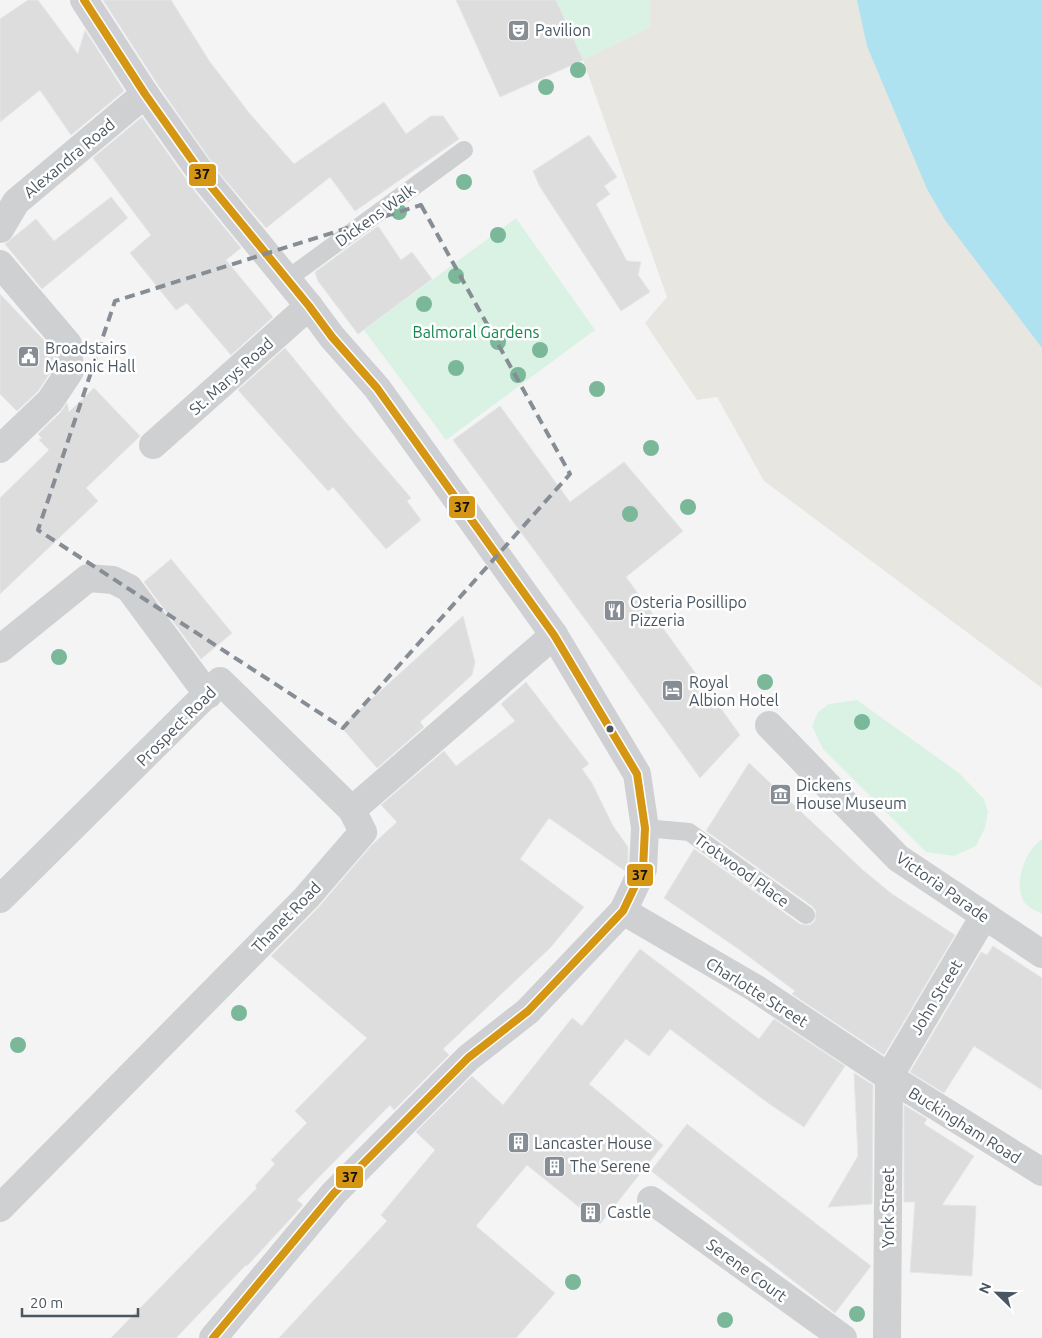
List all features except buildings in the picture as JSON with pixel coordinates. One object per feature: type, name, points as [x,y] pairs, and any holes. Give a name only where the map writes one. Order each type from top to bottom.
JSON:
[{"type":"main road","points":[[84,0],[145,94],[209,184],[332,337],[377,388],[554,635],[637,774],[645,828],[643,869],[623,911],[528,1010],[468,1058],[334,1193],[213,1338]]},
{"type":"street","name":"Alexandra Road","points":[[0,229],[16,202],[145,94]]},
{"type":"street","points":[[0,264],[68,344],[70,371],[50,401],[0,449]]},
{"type":"street","name":"St. Marys Road","points":[[153,445],[309,306]]},
{"type":"street","points":[[0,649],[88,578],[113,580],[129,588],[208,695]]},
{"type":"street","points":[[352,810],[554,635]]},
{"type":"street","name":"Prospect Road","points":[[0,899],[220,682],[352,810]]},
{"type":"street","name":"Victoria Parade","points":[[769,725],[898,858],[1042,954]]},
{"type":"street","name":"Thanet Road","points":[[0,1208],[306,898],[363,832],[352,810]]},
{"type":"street","name":"Charlotte Street","points":[[623,911],[755,988],[889,1077]]},
{"type":"street","name":"John Street","points":[[889,1077],[984,916]]},
{"type":"street","name":"Buckingham Road","points":[[889,1077],[1042,1172]]},
{"type":"street","name":"York Street","points":[[887,1338],[889,1077]]},
{"type":"street","name":"Serene Court","points":[[651,1200],[843,1338]]},
{"type":"lane","name":"Dickens Walk","points":[[286,280],[464,150]]},
{"type":"lane","name":"Trotwood Place","points":[[645,828],[688,832],[806,915]]},
{"type":"highlighted area","points":[[421,205],[570,474],[343,728],[38,530],[115,301]]},
{"type":"green space","name":"Pavilion","points":[[456,0],[650,0],[650,27],[583,60],[500,97]]},
{"type":"green space","name":"Balmoral Gardens","points":[[516,218],[595,330],[446,440],[364,330]]},
{"type":"green space","points":[[857,700],[959,773],[984,799],[988,812],[985,828],[976,846],[954,856],[926,852],[823,749],[812,726],[818,712],[829,704]]},
{"type":"green space","points":[[1041,840],[1042,914],[1025,903],[1021,896],[1020,888],[1020,878],[1025,860],[1035,845]]},
{"type":"sand","points":[[650,0],[1042,0],[1042,688],[764,481],[717,397],[697,400],[645,323],[667,297],[583,60],[650,27]]},
{"type":"water","points":[[857,0],[1042,0],[1042,348],[945,220],[927,189],[867,46]]},
{"type":"transit line","name":"37","points":[[84,0],[145,94],[209,184],[332,337],[377,388],[554,635],[637,774],[645,828],[643,869],[623,911],[528,1011],[468,1058],[334,1193],[213,1338]]},
{"type":"place","name":"Pavilion","points":[[519,30]]},
{"type":"place","name":"Broadstairs Masonic Hall","points":[[29,357]]},
{"type":"place","name":"Osteria Posillipo Pizzeria","points":[[614,611]]},
{"type":"place","name":"Royal Albion Hotel","points":[[673,691]]},
{"type":"place","name":"Dickens House Museum","points":[[780,794]]},
{"type":"place","name":"Lancaster House","points":[[518,1143]]},
{"type":"place","name":"The Serene","points":[[554,1166]]},
{"type":"place","name":"Castle","points":[[591,1212]]}]
